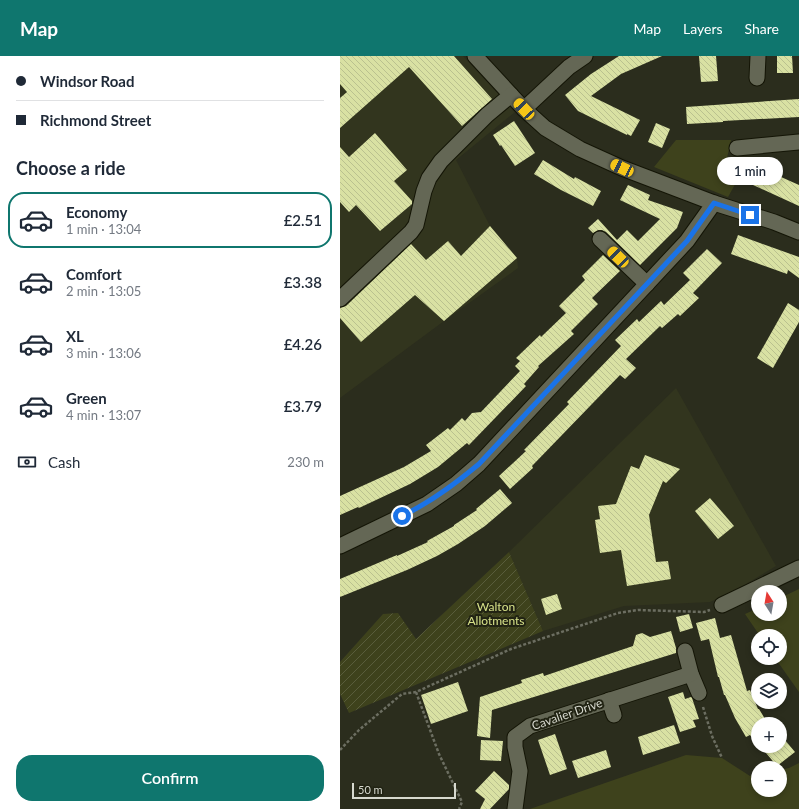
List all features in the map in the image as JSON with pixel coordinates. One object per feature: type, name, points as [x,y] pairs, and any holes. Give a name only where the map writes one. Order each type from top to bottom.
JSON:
[{"type":"street","points":[[475,56],[524,109],[545,128],[580,149],[622,168],[714,203],[774,222],[799,232]]},
{"type":"street","points":[[524,109],[569,67],[584,56]]},
{"type":"street","points":[[757,78],[758,56]]},
{"type":"street","points":[[340,299],[411,232],[416,225],[424,191],[429,178],[441,161],[487,114],[512,95]]},
{"type":"street","points":[[737,148],[799,142]]},
{"type":"street","points":[[340,546],[427,504],[462,479],[484,459],[687,241],[714,203]]},
{"type":"street","points":[[600,239],[647,284]]},
{"type":"street","points":[[722,606],[799,568]]},
{"type":"street","points":[[685,651],[690,674],[698,693]]},
{"type":"street","name":"Cavalier Drive","points":[[515,809],[520,771],[515,747],[515,737],[530,726],[690,674]]},
{"type":"street","points":[[609,700],[614,715]]},
{"type":"path","points":[[340,750],[359,730],[402,694],[416,692],[511,650],[618,613],[638,610],[704,612],[722,606]]},
{"type":"path","points":[[416,692],[439,754],[462,802],[459,809]]},
{"type":"path","points":[[698,693],[712,736],[722,758]]},
{"type":"shaded area","points":[[340,56],[463,56],[515,112],[456,160],[490,226],[517,258],[518,268],[340,398]]},
{"type":"shaded area","points":[[676,388],[776,566],[736,590],[710,602],[624,606],[543,631],[509,552]]},
{"type":"green space","points":[[676,140],[731,140],[727,158],[747,163],[728,197],[654,167]]},
{"type":"green space","name":"Walton Allotments","points":[[509,552],[543,631],[349,713],[340,694],[340,662],[383,614],[398,613],[416,639]]},
{"type":"green space","points":[[799,589],[799,692],[780,665],[787,665],[787,629],[755,629],[745,614],[751,611],[751,621],[787,621],[787,595]]},
{"type":"green space","points":[[686,755],[722,758],[751,776],[751,797],[787,797],[787,768],[799,763],[799,809],[530,809]]},
{"type":"building","points":[[340,56],[454,56],[492,99],[462,126],[409,67],[340,128],[340,98],[347,92],[340,84]]},
{"type":"building","points":[[619,56],[662,56],[621,74],[591,96],[640,120],[631,136],[578,111],[565,95],[591,74]]},
{"type":"building","points":[[699,56],[716,56],[718,81],[701,82]]},
{"type":"building","points":[[777,56],[792,56],[793,73],[777,73]]},
{"type":"building","points":[[799,99],[799,117],[687,124],[686,107]]},
{"type":"building","points":[[514,121],[535,153],[515,166],[493,135]]},
{"type":"building","points":[[656,123],[670,129],[662,148],[648,142]]},
{"type":"building","points":[[375,133],[407,170],[394,181],[412,201],[412,204],[380,231],[356,205],[349,212],[340,202],[340,147],[349,157]]},
{"type":"building","points":[[543,160],[574,179],[575,177],[601,191],[593,206],[534,174]]},
{"type":"building","points":[[761,168],[799,185],[799,206],[753,185]]},
{"type":"building","points":[[628,185],[650,195],[648,200],[683,212],[677,228],[640,265],[606,232],[598,230],[593,233],[588,228],[598,219],[617,240],[627,230],[638,241],[660,219],[620,200]]},
{"type":"building","points":[[490,226],[517,258],[444,321],[415,295],[361,342],[340,318],[340,308],[346,306],[411,244],[426,260],[448,241],[461,256]]},
{"type":"building","points":[[738,235],[799,257],[799,278],[788,270],[787,274],[731,254]]},
{"type":"building","points":[[707,249],[722,263],[693,293],[699,298],[680,316],[678,314],[662,328],[660,326],[626,359],[636,368],[625,379],[620,375],[532,466],[533,468],[510,489],[499,476],[526,451],[524,450],[569,404],[567,402],[621,346],[615,340],[637,319],[639,322],[661,301],[664,305],[690,280],[683,273]]},
{"type":"building","points":[[603,255],[620,271],[592,298],[598,304],[571,331],[574,334],[538,366],[539,367],[524,384],[526,386],[469,445],[467,443],[438,467],[410,484],[359,508],[358,507],[340,515],[340,496],[404,467],[431,451],[426,445],[448,428],[450,430],[462,418],[465,421],[472,413],[481,412],[520,371],[515,366],[520,361],[516,358],[566,313],[559,306],[585,280],[582,276]]},
{"type":"building","points":[[788,303],[799,310],[799,322],[773,368],[757,358]]},
{"type":"building","points":[[645,455],[680,469],[666,483],[663,481],[649,515],[656,562],[668,561],[671,579],[627,586],[621,550],[600,553],[595,520],[600,519],[598,506],[616,504],[631,466],[639,469]]},
{"type":"building","points":[[500,489],[512,503],[485,526],[437,556],[407,570],[340,597],[340,579],[428,542],[427,541],[454,526],[477,510],[476,509]]},
{"type":"building","points":[[710,498],[734,526],[718,539],[695,511]]},
{"type":"building","points":[[557,594],[562,609],[546,615],[541,599]]},
{"type":"building","points":[[689,614],[693,628],[680,632],[676,617]]},
{"type":"building","points":[[715,618],[720,638],[731,635],[747,691],[750,690],[751,692],[751,709],[759,709],[764,717],[751,717],[751,736],[750,735],[746,737],[735,718],[724,695],[718,677],[709,639],[701,641],[696,623]]},
{"type":"building","points":[[671,631],[676,653],[492,710],[490,738],[477,736],[480,697],[522,683],[521,680],[543,673],[544,676],[633,646],[636,635],[642,633],[650,637]]},
{"type":"building","points":[[458,682],[468,711],[431,724],[421,695]]},
{"type":"building","points":[[683,692],[685,699],[692,698],[699,719],[693,720],[696,727],[680,732],[668,697]]},
{"type":"building","points":[[674,725],[680,743],[643,755],[638,737]]},
{"type":"building","points":[[555,734],[567,769],[550,775],[538,740]]},
{"type":"building","points":[[481,740],[503,741],[501,761],[480,760]]},
{"type":"building","points":[[787,742],[795,752],[783,761],[773,761],[766,753],[787,753]]},
{"type":"building","points":[[606,750],[611,767],[578,778],[572,761]]},
{"type":"building","points":[[494,771],[509,785],[509,789],[490,809],[480,809],[485,799],[475,791]]},
{"type":"route","points":[[402,516],[427,504],[456,484],[479,464],[687,241],[714,203],[725,208],[750,215]]}]
